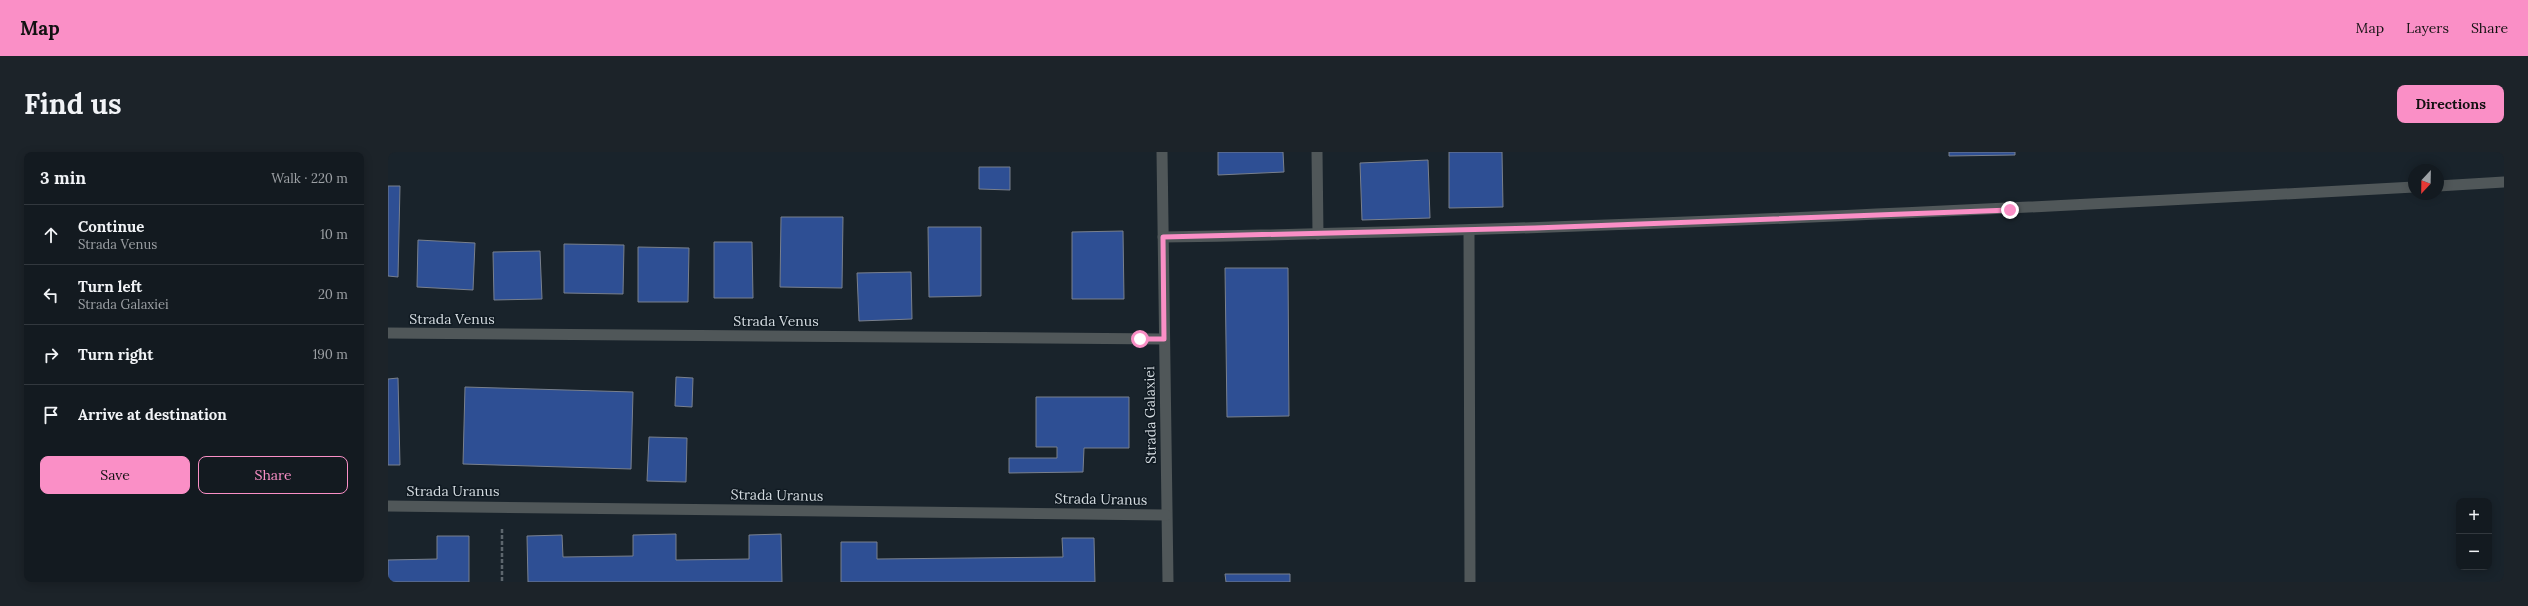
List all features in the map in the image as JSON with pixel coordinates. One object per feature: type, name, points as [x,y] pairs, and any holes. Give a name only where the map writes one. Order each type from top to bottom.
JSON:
[{"type":"street","name":"Strada Galaxiei","points":[[1162,152],[1168,582]]},
{"type":"street","points":[[1317,152],[1318,234]]},
{"type":"street","points":[[2444,186],[2504,182]]},
{"type":"street","points":[[1163,237],[1469,230],[2010,210],[2408,187]]},
{"type":"street","points":[[1469,230],[1470,582]]},
{"type":"street","name":"Strada Venus","points":[[388,333],[1164,339]]},
{"type":"street","name":"Strada Uranus","points":[[388,506],[1166,514]]},
{"type":"path","points":[[502,506],[502,582]]},
{"type":"building","points":[[1218,152],[1283,152],[1284,172],[1218,175]]},
{"type":"building","points":[[1449,152],[1502,152],[1503,207],[1449,208]]},
{"type":"building","points":[[1949,152],[2015,152],[2015,155],[1949,156]]},
{"type":"building","points":[[1428,160],[1430,218],[1362,220],[1360,163]]},
{"type":"building","points":[[979,167],[1010,167],[1010,190],[979,189]]},
{"type":"building","points":[[388,186],[400,186],[398,277],[388,276]]},
{"type":"building","points":[[781,217],[843,217],[842,288],[780,287]]},
{"type":"building","points":[[928,227],[981,227],[981,296],[929,297]]},
{"type":"building","points":[[1123,231],[1124,299],[1072,299],[1072,232]]},
{"type":"building","points":[[418,240],[475,243],[473,290],[417,287]]},
{"type":"building","points":[[714,242],[752,242],[753,298],[714,298]]},
{"type":"building","points":[[564,244],[624,245],[623,294],[564,293]]},
{"type":"building","points":[[638,247],[689,248],[688,302],[638,302]]},
{"type":"building","points":[[540,251],[542,299],[494,300],[493,252]]},
{"type":"building","points":[[1225,268],[1288,268],[1289,416],[1227,417]]},
{"type":"building","points":[[911,272],[912,319],[859,321],[857,273]]},
{"type":"building","points":[[676,377],[693,378],[692,407],[675,406]]},
{"type":"building","points":[[398,378],[400,465],[388,465],[388,379]]},
{"type":"building","points":[[465,387],[633,392],[631,469],[463,464]]},
{"type":"building","points":[[1036,397],[1129,397],[1129,448],[1084,448],[1083,472],[1009,473],[1009,458],[1057,458],[1057,447],[1036,447]]},
{"type":"building","points":[[649,437],[687,438],[686,482],[647,481]]},
{"type":"building","points":[[676,534],[676,560],[749,559],[749,535],[781,534],[782,582],[528,582],[527,536],[562,535],[563,557],[633,556],[633,535]]},
{"type":"building","points":[[437,536],[469,536],[469,582],[388,582],[388,560],[437,559]]},
{"type":"building","points":[[1062,538],[1094,538],[1095,582],[841,582],[841,542],[877,542],[877,559],[1063,557]]},
{"type":"building","points":[[1225,574],[1290,574],[1290,582],[1226,582]]},
{"type":"route","points":[[1140,339],[1164,339],[1163,237],[1535,228],[2010,210]]}]
